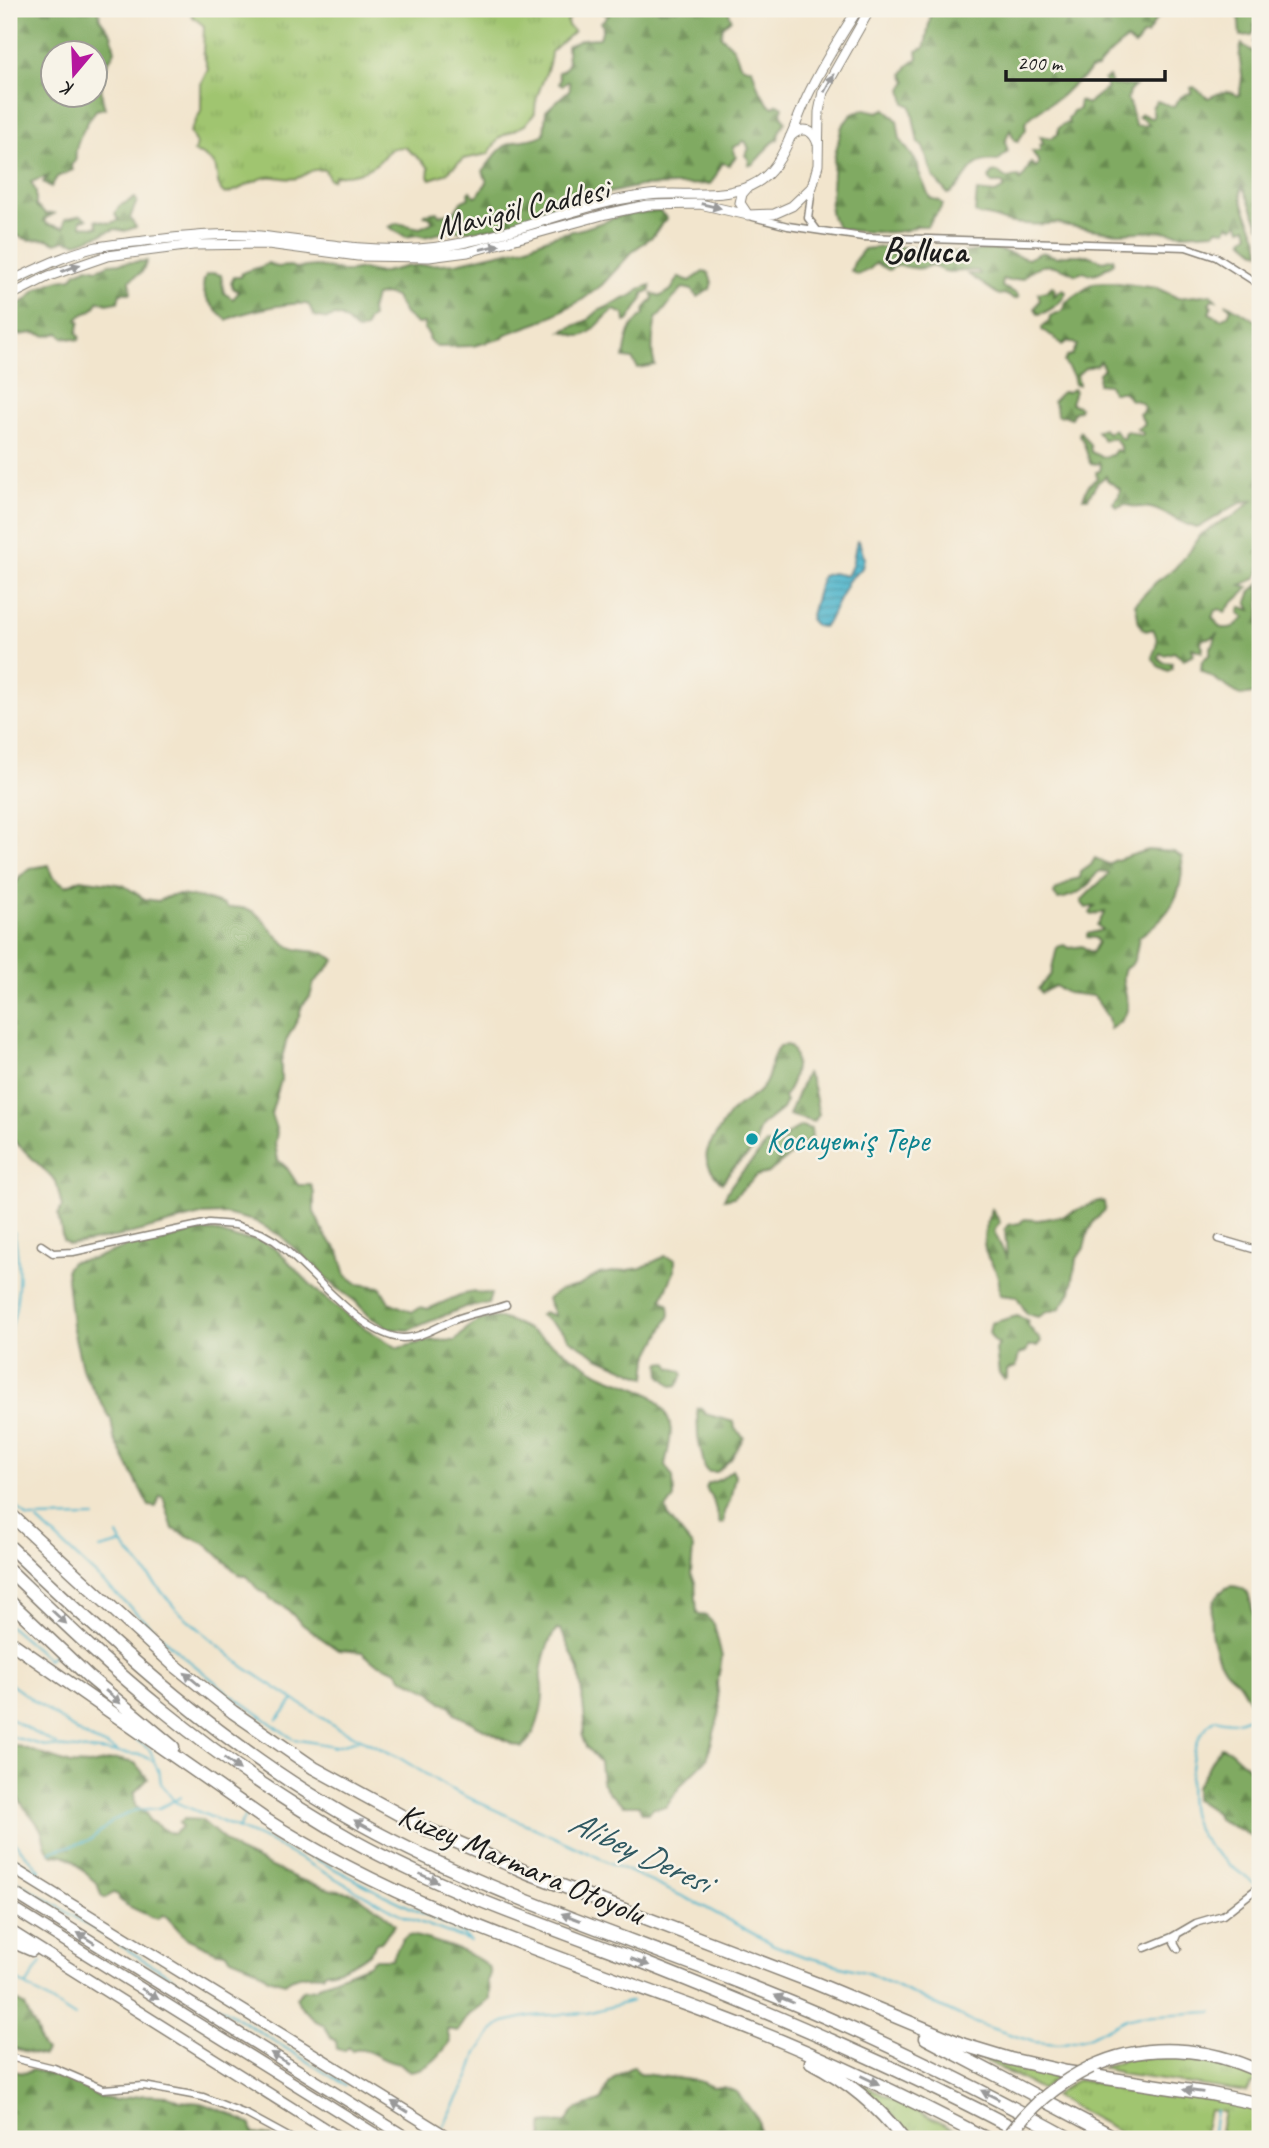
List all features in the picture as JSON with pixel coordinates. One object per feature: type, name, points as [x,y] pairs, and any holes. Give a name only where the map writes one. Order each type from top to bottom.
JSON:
[{"type":"highway","points":[[9,1513],[196,1683],[323,1773],[401,1817],[468,1848],[852,1998],[935,2034],[1010,2059],[1094,2077],[1260,2104]]},
{"type":"highway","name":"Kuzey Marmara Otoyolu","points":[[9,1546],[122,1652],[199,1717],[281,1776],[358,1823],[489,1885],[758,1989],[875,2039],[966,2083],[1071,2139]]},
{"type":"highway","name":"Kuzey Marmara Otoyolu","points":[[9,1570],[161,1709],[245,1773],[355,1841],[475,1898],[828,2037],[924,2082],[1034,2139]]},
{"type":"highway","points":[[9,1601],[142,1722],[212,1776],[322,1851]]},
{"type":"highway","points":[[9,1641],[300,1841],[437,1910],[800,2049],[905,2097],[987,2139]]},
{"type":"highway","points":[[9,1866],[451,2139]]},
{"type":"highway","points":[[9,1890],[409,2139]]},
{"type":"highway","points":[[9,1906],[383,2139]]},
{"type":"highway","points":[[9,1930],[341,2139]]},
{"type":"highway","points":[[9,1941],[96,1986]]},
{"type":"highway","points":[[776,1969],[978,2064],[1118,2139]]},
{"type":"highway","points":[[647,1992],[828,2071],[865,2097],[903,2139]]},
{"type":"highway","points":[[1007,2139],[1020,2121],[1059,2085],[1091,2067],[1130,2054],[1172,2050],[1222,2057],[1260,2072]]},
{"type":"main road","points":[[748,215],[740,203],[742,194],[772,169],[810,90],[858,9]]},
{"type":"main road","points":[[812,187],[820,149],[818,112],[823,92],[870,9]]},
{"type":"main road","points":[[788,139],[797,130],[806,129],[813,133],[820,149]]},
{"type":"main road","name":"Mavigöl Caddesi","points":[[9,282],[96,247],[220,235],[258,236],[347,248],[419,249],[471,241],[627,199],[649,195],[729,191],[749,186]]},
{"type":"main road","name":"Mavigöl Caddesi","points":[[9,296],[49,276],[107,256],[193,245],[268,244],[358,256],[429,257],[468,252],[648,205],[700,204],[748,215],[767,215],[798,202],[812,187]]},
{"type":"street","points":[[812,187],[808,218],[819,231]]},
{"type":"street","points":[[748,215],[775,223],[863,237],[1186,247],[1216,257],[1260,285]]},
{"type":"street","points":[[41,1245],[54,1253],[73,1252],[209,1223],[235,1225],[261,1233],[275,1241],[363,1320],[385,1334],[401,1338],[422,1334],[455,1319],[506,1305]]},
{"type":"street","points":[[1219,1239],[1260,1251]]},
{"type":"street","points":[[1145,1948],[1196,1923],[1223,1915],[1260,1886]]},
{"type":"street","points":[[1178,1934],[1174,1942],[1178,1949]]},
{"type":"street","points":[[9,2057],[54,2068],[103,2089],[144,2086],[203,2097],[248,2115],[292,2139]]},
{"type":"green space","points":[[9,9],[99,9],[100,19],[111,34],[115,51],[108,62],[108,38],[38,38],[38,108],[105,108],[96,110],[85,127],[77,148],[76,160],[71,165],[73,170],[57,177],[51,187],[43,182],[48,176],[31,182],[36,191],[36,206],[46,214],[56,213],[44,219],[47,224],[64,228],[65,219],[81,215],[87,219],[81,220],[81,226],[98,227],[96,220],[110,223],[119,220],[115,214],[119,206],[135,198],[137,201],[130,218],[136,227],[125,231],[115,229],[77,243],[65,240],[56,243],[47,239],[29,240],[9,233]]},
{"type":"green space","points":[[191,9],[580,9],[567,21],[574,31],[551,52],[537,97],[535,113],[525,125],[500,137],[488,154],[463,159],[445,174],[430,179],[427,165],[405,147],[398,147],[389,151],[378,163],[355,174],[335,175],[332,180],[325,170],[317,170],[296,178],[267,177],[225,194],[219,185],[215,165],[203,155],[194,152],[196,144],[190,132],[201,111],[201,84],[208,69],[203,52],[204,26],[193,17]]},
{"type":"green space","points":[[602,9],[728,9],[731,19],[723,26],[721,36],[733,47],[741,65],[752,68],[758,87],[769,105],[773,107],[778,104],[783,107],[781,113],[785,122],[778,139],[751,165],[745,155],[749,149],[746,142],[733,147],[736,157],[729,165],[723,163],[710,184],[640,186],[604,194],[503,226],[472,232],[454,230],[424,237],[406,237],[389,227],[397,223],[420,228],[433,222],[424,216],[425,214],[454,212],[462,201],[469,198],[470,191],[475,196],[478,195],[487,182],[483,171],[503,148],[515,141],[544,134],[546,111],[570,89],[569,81],[563,85],[559,84],[558,72],[568,65],[567,46],[583,39],[600,38],[603,27],[601,22],[609,15],[603,13]]},
{"type":"green space","points":[[933,9],[1160,9],[1161,16],[1135,46],[1127,40],[1097,68],[1090,69],[1084,78],[1033,115],[1025,123],[1026,129],[1018,141],[1014,140],[1010,129],[1005,142],[1008,151],[998,161],[987,161],[973,167],[948,194],[934,178],[923,147],[918,143],[911,106],[905,103],[902,89],[907,81],[903,74],[918,58],[917,51],[924,48]]},
{"type":"green space","points":[[1260,9],[1260,227],[1242,185],[1241,193],[1260,252],[1244,241],[1249,234],[1247,227],[1241,229],[1239,223],[1233,227],[1229,224],[1226,230],[1217,229],[1215,232],[1117,233],[1059,223],[1012,223],[975,212],[977,191],[995,193],[1004,188],[1003,183],[992,183],[989,178],[992,173],[998,172],[1006,178],[1019,177],[1020,180],[1031,163],[1036,167],[1039,163],[1032,151],[1040,151],[1040,145],[1044,144],[1040,136],[1052,138],[1058,134],[1058,128],[1065,123],[1069,124],[1068,120],[1073,111],[1079,109],[1079,101],[1087,104],[1107,88],[1104,80],[1109,77],[1112,85],[1135,86],[1127,99],[1136,126],[1149,125],[1138,117],[1142,114],[1154,117],[1152,107],[1157,101],[1174,107],[1181,97],[1192,93],[1191,88],[1194,87],[1208,98],[1226,92],[1238,96],[1242,77],[1242,44],[1253,52],[1257,51],[1254,42],[1258,37],[1259,26],[1254,25],[1252,35],[1240,36],[1238,10]]},
{"type":"green space","points":[[865,109],[878,112],[885,109],[897,120],[900,139],[918,164],[930,198],[943,205],[927,226],[890,232],[855,231],[838,228],[830,213],[834,159],[842,126],[852,114]]},
{"type":"green space","points":[[659,211],[667,218],[666,221],[653,236],[634,250],[602,285],[582,300],[540,322],[506,334],[503,338],[473,346],[437,347],[428,339],[424,323],[417,324],[405,314],[395,297],[385,294],[375,296],[372,317],[367,321],[366,328],[357,331],[340,317],[327,319],[314,316],[309,305],[302,304],[267,308],[227,320],[208,300],[203,288],[206,275],[221,275],[224,293],[233,299],[239,292],[231,283],[234,277],[241,277],[242,273],[268,263],[277,267],[316,266],[346,272],[362,269],[380,273],[409,266],[456,263],[525,247],[623,215]]},
{"type":"green space","points":[[891,246],[963,253],[993,248],[1028,259],[1042,252],[1058,257],[1087,255],[1103,261],[1113,258],[1114,263],[1096,273],[1083,272],[1076,275],[1056,267],[1042,266],[1024,278],[1009,281],[1003,279],[1002,287],[1016,293],[1019,297],[1015,299],[1004,294],[999,295],[968,274],[980,274],[978,271],[949,272],[931,265],[924,268],[898,266],[889,270],[876,263],[858,275],[851,271],[855,260],[864,249]]},
{"type":"green space","points":[[147,261],[142,272],[130,280],[131,293],[120,293],[118,302],[107,304],[99,301],[92,310],[77,320],[80,321],[77,333],[79,340],[62,337],[59,333],[47,336],[34,333],[9,336],[9,308],[25,301],[37,289],[72,278],[76,272],[88,267],[98,269],[109,264]]},
{"type":"green space","points":[[703,272],[708,272],[712,282],[710,289],[698,297],[692,290],[683,288],[656,319],[652,348],[655,365],[638,368],[632,359],[624,358],[629,333],[653,299],[652,294],[661,296],[671,290],[679,277],[690,281]]},
{"type":"green space","points":[[1110,282],[1157,288],[1178,298],[1211,294],[1216,300],[1212,299],[1209,304],[1212,307],[1209,313],[1221,319],[1228,315],[1231,309],[1226,303],[1260,323],[1260,572],[1255,579],[1241,585],[1249,587],[1225,612],[1220,609],[1215,611],[1212,617],[1221,628],[1235,626],[1245,618],[1239,613],[1241,607],[1251,610],[1247,602],[1251,591],[1260,583],[1259,693],[1241,696],[1201,670],[1202,661],[1210,654],[1210,647],[1217,633],[1213,637],[1203,639],[1202,652],[1192,648],[1194,655],[1184,660],[1174,652],[1164,655],[1160,653],[1158,657],[1163,662],[1172,663],[1172,669],[1168,671],[1158,666],[1152,657],[1157,643],[1155,633],[1153,629],[1146,631],[1140,625],[1135,604],[1156,582],[1174,569],[1199,536],[1234,516],[1253,500],[1231,508],[1197,528],[1154,509],[1125,504],[1117,507],[1113,503],[1119,496],[1120,489],[1107,480],[1106,476],[1097,483],[1088,498],[1083,498],[1088,486],[1097,478],[1096,472],[1100,471],[1101,466],[1099,462],[1090,463],[1079,435],[1080,431],[1090,445],[1091,452],[1103,457],[1112,455],[1116,450],[1121,452],[1114,438],[1103,440],[1097,431],[1103,428],[1108,433],[1114,429],[1121,438],[1124,438],[1127,431],[1142,436],[1143,433],[1137,429],[1145,424],[1139,414],[1144,406],[1129,399],[1124,392],[1112,392],[1109,385],[1098,384],[1099,373],[1104,369],[1100,361],[1077,375],[1079,385],[1075,385],[1064,362],[1067,356],[1072,355],[1077,345],[1068,341],[1062,345],[1042,330],[1042,327],[1049,321],[1050,316],[1062,311],[1066,302],[1094,283]]},
{"type":"green space","points":[[651,285],[650,291],[643,293],[642,300],[628,321],[625,322],[624,314],[614,310],[588,334],[578,336],[562,331],[588,320],[598,311]]},
{"type":"green space","points":[[1052,286],[1055,288],[1054,296],[1063,289],[1066,292],[1055,306],[1038,314],[1035,308],[1040,300],[1038,293],[1047,291]]},
{"type":"green space","points":[[1073,389],[1075,391],[1071,403],[1080,407],[1079,410],[1074,412],[1071,418],[1057,415],[1053,401],[1062,392]]},
{"type":"green space","points":[[1148,850],[1174,852],[1182,857],[1180,883],[1167,912],[1139,937],[1134,961],[1124,971],[1128,1007],[1126,1014],[1110,1029],[1108,1018],[1094,996],[1067,993],[1055,986],[1041,993],[1038,989],[1051,974],[1057,947],[1082,946],[1092,953],[1098,942],[1095,938],[1087,937],[1087,934],[1102,930],[1097,925],[1105,912],[1092,915],[1090,913],[1095,906],[1086,908],[1081,902],[1109,874],[1100,871],[1085,888],[1068,897],[1058,899],[1054,894],[1072,880],[1080,878],[1081,872],[1091,865],[1095,858],[1110,865],[1113,861]]},
{"type":"green space","points":[[49,865],[52,876],[66,886],[81,879],[123,885],[145,899],[158,901],[172,895],[180,895],[201,898],[227,908],[249,910],[294,949],[323,953],[335,960],[314,983],[310,997],[302,1005],[287,1039],[281,1061],[281,1080],[271,1114],[277,1132],[275,1144],[278,1160],[298,1185],[311,1185],[314,1212],[326,1237],[339,1251],[346,1275],[358,1284],[380,1287],[389,1302],[412,1312],[474,1292],[491,1294],[488,1304],[465,1307],[409,1330],[387,1329],[370,1317],[281,1236],[254,1221],[225,1214],[201,1215],[121,1236],[69,1245],[63,1240],[58,1215],[62,1207],[56,1181],[9,1136],[9,894],[20,876],[32,868]]},
{"type":"green space","points":[[788,1045],[795,1056],[795,1062],[793,1077],[784,1097],[786,1101],[782,1109],[761,1126],[757,1143],[722,1183],[707,1161],[708,1149],[726,1118],[755,1095],[767,1081],[776,1050],[780,1046]]},
{"type":"green space","points":[[806,1073],[813,1087],[819,1114],[814,1122],[789,1115]]},
{"type":"green space","points":[[801,1126],[811,1129],[812,1138],[768,1173],[756,1176],[734,1197],[724,1199],[732,1184],[766,1144],[781,1146],[787,1134]]},
{"type":"green space","points":[[1098,1201],[1104,1202],[1105,1210],[1088,1232],[1084,1248],[1076,1260],[1071,1292],[1059,1309],[1038,1317],[1027,1314],[1017,1297],[1000,1295],[997,1275],[984,1245],[992,1209],[1000,1222],[994,1231],[1007,1259],[1005,1229],[1008,1225],[1020,1223],[1024,1219],[1063,1216]]},
{"type":"green space","points":[[214,1231],[235,1238],[258,1240],[276,1249],[321,1295],[357,1323],[398,1348],[432,1340],[455,1341],[477,1322],[495,1318],[506,1320],[533,1332],[603,1375],[648,1394],[660,1404],[669,1420],[670,1441],[665,1465],[673,1477],[674,1498],[666,1509],[670,1519],[693,1547],[691,1574],[695,1582],[697,1613],[706,1616],[714,1624],[722,1657],[717,1684],[720,1711],[707,1759],[682,1784],[666,1807],[642,1813],[639,1805],[624,1805],[610,1794],[602,1782],[600,1762],[586,1747],[582,1737],[585,1721],[579,1670],[561,1630],[557,1629],[546,1650],[541,1675],[543,1694],[539,1717],[531,1737],[522,1747],[455,1714],[450,1705],[442,1703],[431,1692],[401,1677],[397,1671],[372,1661],[362,1652],[338,1650],[303,1625],[285,1607],[270,1599],[268,1594],[259,1591],[247,1576],[239,1575],[208,1545],[173,1529],[163,1497],[160,1496],[156,1507],[149,1506],[114,1438],[111,1419],[83,1372],[72,1325],[66,1269],[71,1262],[92,1259],[136,1243]]},
{"type":"green space","points":[[665,1256],[675,1259],[675,1270],[662,1299],[669,1305],[670,1315],[648,1358],[646,1378],[598,1357],[569,1339],[564,1332],[540,1315],[543,1312],[555,1316],[547,1299],[560,1290],[578,1286],[599,1274],[641,1268]]},
{"type":"green space","points":[[1017,1316],[1027,1320],[1029,1327],[1041,1341],[1037,1346],[1029,1346],[1026,1352],[1019,1354],[1016,1367],[1007,1370],[1007,1378],[1004,1379],[999,1374],[996,1350],[999,1344],[989,1333],[991,1323]]},
{"type":"green space","points":[[667,1362],[671,1368],[681,1371],[683,1375],[678,1385],[672,1386],[661,1376],[660,1363]]},
{"type":"green space","points":[[697,1408],[701,1408],[705,1414],[734,1422],[735,1429],[744,1437],[731,1459],[717,1472],[708,1472],[705,1469],[698,1437]]},
{"type":"green space","points":[[732,1470],[735,1476],[730,1501],[724,1512],[724,1523],[720,1524],[713,1500],[706,1488],[708,1484],[721,1479]]},
{"type":"green space","points":[[1230,1586],[1246,1591],[1254,1616],[1260,1619],[1260,1724],[1257,1708],[1239,1683],[1225,1670],[1212,1637],[1211,1612],[1214,1602],[1221,1592]]},
{"type":"green space","points":[[9,1745],[70,1764],[90,1765],[117,1759],[135,1763],[148,1779],[134,1793],[135,1806],[146,1813],[149,1821],[174,1834],[182,1827],[179,1822],[184,1819],[201,1820],[237,1851],[298,1879],[332,1890],[353,1893],[384,1913],[395,1925],[362,1959],[339,1969],[325,1972],[323,1975],[298,1976],[285,1983],[268,1978],[256,1968],[231,1958],[226,1952],[217,1952],[186,1938],[166,1916],[162,1915],[159,1919],[144,1914],[119,1900],[119,1896],[114,1893],[105,1898],[101,1895],[97,1883],[72,1859],[50,1853],[36,1822],[18,1798],[9,1794]]},
{"type":"green space","points":[[1221,1747],[1231,1751],[1260,1778],[1260,1834],[1255,1834],[1254,1837],[1218,1819],[1216,1813],[1195,1799],[1195,1787]]},
{"type":"green space","points":[[409,1935],[441,1943],[485,1964],[490,1970],[487,1981],[490,1999],[469,2015],[458,2031],[447,2029],[450,2042],[433,2062],[409,2071],[401,2064],[364,2050],[352,2051],[349,2047],[344,2051],[337,2049],[336,2041],[324,2025],[314,2020],[296,1997],[303,1990],[316,1988],[368,1965],[375,1959],[392,1959],[402,1939]]},
{"type":"green space","points":[[9,1997],[25,2006],[46,2051],[43,2056],[9,2047]]},
{"type":"green space","points":[[971,2053],[1059,2076],[1042,2090]]},
{"type":"green space","points":[[1174,2054],[1216,2060],[1260,2078],[1260,2081],[1252,2084],[1247,2092],[1119,2074],[1101,2068],[1125,2059]]},
{"type":"green space","points":[[634,2066],[643,2074],[699,2081],[712,2087],[723,2087],[737,2092],[759,2121],[759,2134],[764,2139],[542,2139],[544,2124],[566,2122],[575,2110],[602,2100],[613,2079]]},
{"type":"green space","points":[[9,2069],[24,2073],[32,2070],[70,2078],[99,2097],[115,2100],[144,2095],[168,2096],[180,2101],[201,2103],[229,2113],[251,2125],[253,2134],[269,2136],[272,2139],[9,2139]]},
{"type":"green space","points":[[853,2080],[974,2139],[910,2139],[889,2111]]},
{"type":"green space","points":[[1077,2080],[1260,2108],[1260,2139],[1221,2139],[1224,2112],[1209,2110],[1203,2139],[1133,2139],[1053,2096]]},
{"type":"water","points":[[857,541],[864,558],[862,568],[848,581],[828,622],[823,627],[816,626],[810,619],[822,576],[832,573],[847,576],[853,563]]},
{"type":"waterway","points":[[9,1335],[18,1284],[14,1232]]},
{"type":"waterway","points":[[9,1500],[28,1518],[95,1517]]},
{"type":"waterway","points":[[38,1521],[177,1651],[229,1693],[293,1739],[334,1746]]},
{"type":"waterway","name":"Alibey Deresi","points":[[117,1535],[177,1610],[244,1667],[336,1727],[398,1757],[450,1789],[699,1904],[774,1945],[803,1956],[868,1973],[972,2022],[1034,2042],[1060,2044],[1090,2037],[1138,2016],[1212,2012]]},
{"type":"waterway","points":[[100,1549],[119,1544]]},
{"type":"waterway","points":[[9,1626],[48,1659],[55,1653]]},
{"type":"waterway","points":[[9,1683],[82,1735],[117,1751]]},
{"type":"waterway","points":[[277,1720],[294,1700]]},
{"type":"waterway","points":[[1251,1716],[1234,1722],[1216,1719],[1211,1722],[1197,1743],[1189,1786],[1193,1822],[1200,1835],[1223,1859],[1257,1886]]},
{"type":"waterway","points":[[9,1718],[57,1745]]},
{"type":"waterway","points":[[121,1728],[150,1750],[154,1760]]},
{"type":"waterway","points":[[9,1736],[45,1746],[142,1755],[154,1762],[159,1772]]},
{"type":"waterway","points":[[332,1747],[358,1740]]},
{"type":"waterway","points":[[159,1769],[161,1784],[175,1802],[268,1841],[403,1916],[470,1941],[458,1930],[310,1856]]},
{"type":"waterway","points":[[50,1852],[90,1840],[114,1820],[136,1810],[159,1808],[181,1797]]},
{"type":"waterway","points":[[239,1827],[245,1816]]},
{"type":"waterway","points":[[9,1836],[40,1870],[38,1872],[9,1854]]},
{"type":"waterway","points":[[9,1876],[345,2085]]},
{"type":"waterway","points":[[27,1985],[41,1962]]},
{"type":"waterway","points":[[9,1975],[75,2017]]},
{"type":"waterway","points":[[443,2127],[470,2075],[477,2053],[493,2031],[504,2022],[531,2016],[587,2013],[632,2001]]},
{"type":"waterway","name":"Alibey Deresi","points":[[1212,2139],[1216,2110]]},
{"type":"place","name":"Kocayemiş Tepe","points":[[752,1139]]},
{"type":"district","name":"Bolluca","points":[[925,250]]}]
